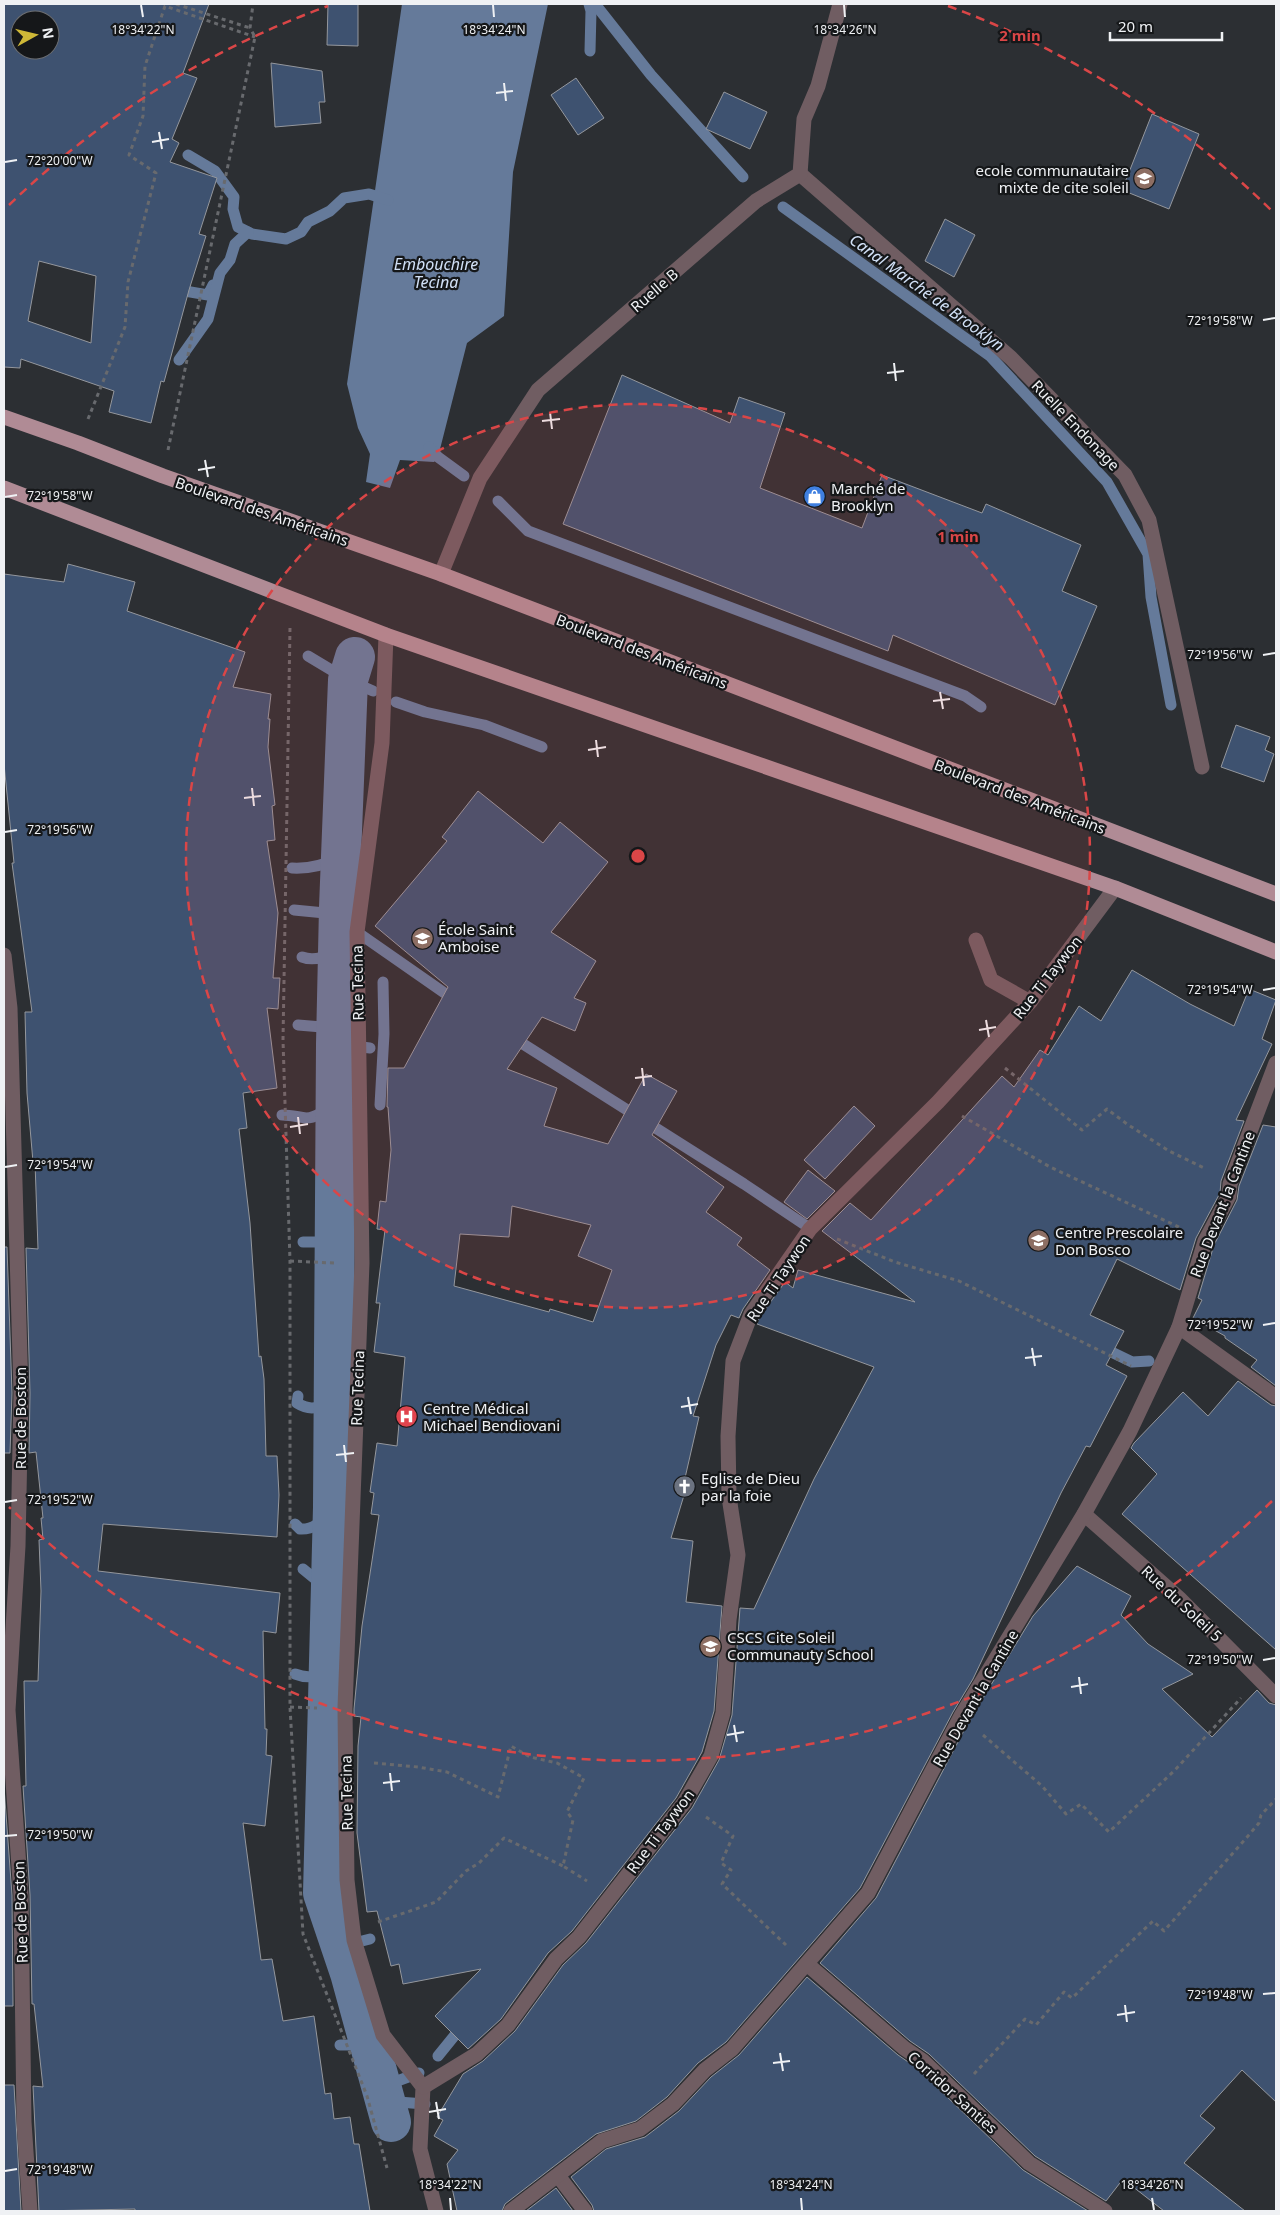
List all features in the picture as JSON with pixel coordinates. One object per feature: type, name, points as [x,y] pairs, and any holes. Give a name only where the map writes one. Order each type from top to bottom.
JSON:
[{"type":"main road","name":"Boulevard des Américains","points":[[4,417],[163,476],[441,574],[1276,894]]},
{"type":"main road","points":[[4,488],[290,600],[1115,888],[1276,952]]},
{"type":"street","points":[[800,174],[804,119],[818,86],[840,4]]},
{"type":"street","name":"Ruelle B","points":[[441,574],[480,478],[538,390],[756,201],[800,174]]},
{"type":"street","name":"Ruelle Endonage","points":[[800,174],[1012,358],[1125,475],[1149,520],[1202,767]]},
{"type":"street","name":"Rue Tecina","points":[[386,635],[382,743],[356,932],[362,1263],[345,1708],[347,1880],[354,1940],[383,2035],[423,2087]]},
{"type":"street","name":"Rue Ti Taywon","points":[[423,2087],[478,2054],[508,2025],[556,1959],[579,1937],[684,1803],[711,1756],[724,1713],[729,1620],[738,1555],[728,1497],[728,1436],[733,1361],[751,1314],[810,1229],[938,1102],[1030,1002],[1115,888]]},
{"type":"street","points":[[976,940],[991,980],[1030,1002]]},
{"type":"street","name":"Rue de Boston","points":[[4,954],[10,1008],[21,1393],[18,1546],[6,1710],[21,1895],[24,2122],[30,2211]]},
{"type":"street","name":"Rue Devant la Cantine","points":[[511,2211],[559,2177],[602,2142],[640,2129],[673,2104],[705,2070],[732,2049],[868,1893],[961,1716],[1084,1514],[1130,1432],[1179,1327],[1205,1241],[1229,1196],[1230,1184],[1276,1063]]},
{"type":"street","points":[[1179,1327],[1276,1397]]},
{"type":"street","name":"Rue du Soleil 5","points":[[1084,1514],[1179,1598],[1260,1677],[1276,1696]]},
{"type":"street","name":"Corridor Santies","points":[[807,1964],[904,2048],[923,2061],[1029,2163],[1105,2211]]},
{"type":"street","points":[[423,2087],[420,2149],[436,2211]]},
{"type":"street","points":[[559,2177],[585,2211]]},
{"type":"path","points":[[176,4],[250,28]]},
{"type":"path","points":[[163,476],[255,37],[250,28],[254,4]]},
{"type":"path","points":[[78,443],[125,328],[128,282],[156,173],[129,155],[143,116],[145,66],[165,6],[255,37]]},
{"type":"path","points":[[290,600],[283,1040],[290,1262],[290,1708],[303,1934],[367,2096],[387,2168]]},
{"type":"path","points":[[985,1052],[1082,1130],[1107,1109],[1169,1150],[1230,1184]]},
{"type":"path","points":[[938,1102],[1050,1167],[1163,1219],[1205,1241]]},
{"type":"path","points":[[810,1229],[895,1262],[959,1281],[1155,1377]]},
{"type":"path","points":[[290,1262],[362,1263]]},
{"type":"path","points":[[961,1716],[1042,1786],[1066,1814],[1081,1804],[1109,1832],[1175,1770],[1260,1677]]},
{"type":"path","points":[[345,1761],[418,1767],[447,1772],[498,1797],[511,1746],[530,1757],[557,1763],[584,1778],[568,1812],[573,1820],[563,1866]]},
{"type":"path","points":[[956,2092],[1025,2019],[1036,2024],[1064,1992],[1072,1998],[1153,1921],[1164,1930],[1248,1836],[1259,1823],[1260,1815],[1276,1799]]},
{"type":"path","points":[[684,1803],[733,1836],[720,1863],[731,1870],[722,1884],[807,1964]]},
{"type":"path","points":[[354,1930],[436,1902],[466,1871],[478,1863],[504,1838],[563,1866],[611,1896]]},
{"type":"water","name":"Embouchire Tecina","points":[[402,4],[548,4],[513,172],[504,316],[467,343],[438,457],[434,462],[400,460],[390,488],[366,482],[370,454],[358,428],[347,384]]},
{"type":"building","points":[[4,4],[209,4],[183,73],[197,78],[172,139],[179,143],[170,162],[217,178],[199,234],[206,236],[164,382],[161,381],[151,423],[109,412],[114,391],[21,359],[20,368],[4,367]],"holes":[[[39,261],[96,276],[91,343],[28,321]]]},
{"type":"building","points":[[328,4],[358,4],[358,46],[327,45]]},
{"type":"building","points":[[271,63],[322,71],[325,102],[319,102],[321,123],[275,127]]},
{"type":"building","points":[[576,78],[604,118],[578,135],[551,95]]},
{"type":"building","points":[[724,92],[767,112],[750,149],[706,129]]},
{"type":"building","points":[[1152,114],[1199,134],[1169,209],[1122,190]]},
{"type":"building","points":[[945,219],[975,235],[954,277],[925,261]]},
{"type":"building","points":[[622,375],[730,423],[739,397],[785,413],[760,488],[862,528],[882,475],[982,513],[986,504],[1081,545],[1062,591],[1097,606],[1055,705],[893,635],[888,651],[563,524]]},
{"type":"building","points":[[68,564],[135,582],[127,611],[245,652],[233,687],[271,694],[268,719],[270,719],[268,747],[275,805],[272,806],[275,840],[267,841],[278,913],[273,978],[280,978],[278,1009],[267,1008],[277,1088],[243,1093],[247,1128],[239,1129],[250,1223],[259,1357],[261,1356],[264,1379],[266,1456],[277,1456],[279,1495],[277,1537],[103,1524],[98,1571],[280,1593],[276,1633],[263,1631],[265,1729],[267,1729],[266,1755],[272,1756],[265,1826],[243,1823],[261,1960],[272,1959],[283,2021],[314,2016],[325,2094],[331,2093],[334,2119],[350,2117],[354,2144],[359,2144],[370,2211],[135,2211],[135,2209],[39,2211],[33,2086],[43,2087],[34,2004],[32,2004],[30,1895],[23,1786],[26,1786],[24,1681],[38,1681],[41,1591],[39,1540],[43,1539],[41,1518],[43,1518],[36,1452],[29,1453],[30,1393],[26,1248],[38,1249],[35,1162],[33,1162],[27,1093],[25,1012],[32,1012],[12,863],[14,863],[4,764],[4,574],[64,582]]},
{"type":"building","points":[[1236,725],[1270,737],[1265,750],[1274,754],[1264,782],[1221,767]]},
{"type":"building","points":[[478,791],[543,843],[560,822],[608,862],[551,932],[596,961],[574,998],[586,1003],[575,1031],[542,1017],[507,1069],[557,1088],[544,1126],[608,1144],[646,1074],[677,1091],[652,1135],[724,1187],[706,1212],[742,1238],[737,1245],[770,1270],[743,1309],[739,1318],[731,1315],[716,1345],[693,1416],[699,1417],[682,1491],[685,1492],[671,1538],[693,1541],[686,1602],[722,1606],[714,1711],[702,1752],[676,1798],[572,1931],[548,1953],[501,2019],[468,2049],[435,2016],[481,1969],[403,1984],[399,1964],[391,1966],[377,1911],[367,1912],[357,1833],[358,1746],[361,1717],[354,1716],[362,1626],[379,1515],[371,1514],[374,1493],[370,1492],[377,1443],[397,1446],[405,1357],[374,1352],[380,1303],[376,1303],[385,1230],[377,1229],[380,1201],[386,1202],[391,1150],[387,1107],[388,1068],[404,1068],[448,987],[375,926],[447,841],[442,837]],"holes":[[[512,1206],[591,1225],[578,1256],[612,1270],[593,1322],[550,1309],[549,1312],[454,1286],[460,1234],[509,1237]]]},
{"type":"building","points":[[1132,970],[1190,1004],[1234,1026],[1249,989],[1276,1000],[1262,1039],[1272,1044],[1236,1120],[1244,1121],[1221,1181],[1220,1193],[1196,1238],[1180,1290],[1117,1259],[1090,1315],[1124,1331],[1106,1365],[1127,1376],[1090,1447],[1086,1446],[1061,1493],[973,1679],[953,1712],[860,1888],[726,2042],[698,2063],[667,2097],[636,2121],[596,2134],[505,2204],[502,2211],[457,2211],[447,2164],[458,2150],[434,2136],[443,2120],[437,2117],[463,2074],[483,2061],[515,2031],[563,1965],[586,1943],[692,1808],[719,1760],[732,1715],[740,1608],[754,1609],[814,1479],[874,1367],[757,1324],[759,1318],[785,1282],[793,1288],[798,1270],[915,1302],[822,1231],[850,1203],[871,1220],[1002,1076],[1014,1087],[1040,1050],[1048,1055],[1079,1006],[1101,1021]]},
{"type":"building","points":[[854,1106],[875,1126],[825,1179],[804,1160]]},
{"type":"building","points":[[1263,1125],[1276,1127],[1276,1386],[1251,1367],[1257,1360],[1225,1338],[1225,1336],[1193,1318],[1202,1300],[1198,1298],[1214,1245],[1237,1200],[1239,1186]]},
{"type":"building","points":[[808,1170],[835,1191],[807,1219],[784,1202]]},
{"type":"building","points":[[4,1247],[7,1247],[12,1393],[10,1453],[4,1453]]},
{"type":"building","points":[[1238,1381],[1271,1405],[1276,1406],[1276,1650],[1122,1514],[1157,1474],[1131,1448],[1134,1443],[1183,1392],[1208,1416]]},
{"type":"building","points":[[1077,1566],[1131,1596],[1121,1615],[1148,1644],[1193,1674],[1162,1689],[1212,1737],[1257,1690],[1269,1703],[1276,1705],[1276,2102],[1242,2070],[1200,2116],[1215,2128],[1184,2163],[1245,2211],[1164,2211],[1123,2179],[1106,2201],[1035,2156],[929,2054],[910,2041],[820,1963],[876,1898],[969,1721],[1033,1616]]},
{"type":"building","points":[[4,1787],[12,1895],[13,2006],[4,2006]]},
{"type":"building","points":[[807,1977],[898,2055],[917,2068],[1023,2170],[1088,2211],[594,2211],[592,2205],[571,2177],[606,2149],[645,2137],[679,2111],[711,2077],[739,2055]]},
{"type":"building","points":[[4,2085],[14,2085],[21,2211],[4,2211]]},
{"type":"building","points":[[556,2188],[573,2211],[526,2211]]},
{"type":"waterway","points":[[589,4],[591,11],[590,51]]},
{"type":"waterway","name":"Canal Marché de Brooklyn","points":[[595,4],[651,75],[743,177]]},
{"type":"waterway","points":[[188,155],[215,171],[234,197],[233,209],[238,227],[252,234],[286,239],[301,232],[308,222],[330,211],[344,198],[369,194],[388,200]]},
{"type":"waterway","name":"Canal Marché de Brooklyn","points":[[783,207],[990,356],[1107,482],[1148,554],[1151,597],[1171,705]]},
{"type":"waterway","points":[[179,360],[208,319],[220,273],[230,260],[235,244],[248,232]]},
{"type":"waterway","points":[[173,289],[208,295],[213,285]]},
{"type":"waterway","points":[[429,447],[438,457],[464,476]]},
{"type":"waterway","points":[[498,501],[528,531],[965,696],[981,707]]},
{"type":"waterway","points":[[308,656],[348,680],[373,691]]},
{"type":"waterway","points":[[355,657],[348,680],[339,907],[336,1044],[333,1507],[323,1893],[350,1973],[391,2122]]},
{"type":"waterway","points":[[396,702],[425,712],[484,725],[542,747]]},
{"type":"waterway","points":[[292,868],[317,866],[341,857]]},
{"type":"waterway","points":[[340,889],[358,925]]},
{"type":"waterway","points":[[294,910],[325,913],[339,907]]},
{"type":"waterway","points":[[357,932],[456,1001]]},
{"type":"waterway","points":[[302,957],[312,959],[322,957],[338,947]]},
{"type":"waterway","points":[[380,1105],[384,1034],[383,982]]},
{"type":"waterway","points":[[298,1025],[322,1027],[324,1017],[338,1001]]},
{"type":"waterway","points":[[512,1037],[744,1184],[805,1225]]},
{"type":"waterway","points":[[336,1044],[370,1048]]},
{"type":"waterway","points":[[282,1115],[310,1118],[323,1112],[337,1100]]},
{"type":"waterway","points":[[303,1242],[319,1242],[335,1227]]},
{"type":"waterway","points":[[1099,1346],[1132,1362],[1149,1361]]},
{"type":"waterway","points":[[298,1396],[297,1403],[313,1408],[322,1405],[334,1393]]},
{"type":"waterway","points":[[295,1524],[300,1529],[311,1528],[333,1507]]},
{"type":"waterway","points":[[303,1569],[314,1578],[331,1572]]},
{"type":"waterway","points":[[295,1674],[312,1676],[329,1670]]},
{"type":"waterway","points":[[342,1946],[370,1939]]},
{"type":"waterway","points":[[340,2045],[359,2045],[367,2034]]},
{"type":"waterway","points":[[438,2056],[455,2035]]},
{"type":"waterway","points":[[382,2082],[400,2080],[419,2073]]},
{"type":"waterway","points":[[384,2097],[398,2102],[425,2104]]},
{"type":"place","name":"ecole communautaire mixte de cite soleil","points":[[1145,179]]},
{"type":"place","name":"Marché de Brooklyn","points":[[815,497]]},
{"type":"place","name":"École Saint Amboise","points":[[422,938]]},
{"type":"place","name":"Centre Prescolaire Don Bosco","points":[[1039,1241]]},
{"type":"place","name":"Centre Médical Michael Bendiovani","points":[[407,1417]]},
{"type":"place","name":"Eglise de Dieu par la foie","points":[[685,1487]]},
{"type":"place","name":"CSCS Cite Soleil Communauty School","points":[[711,1646]]}]
